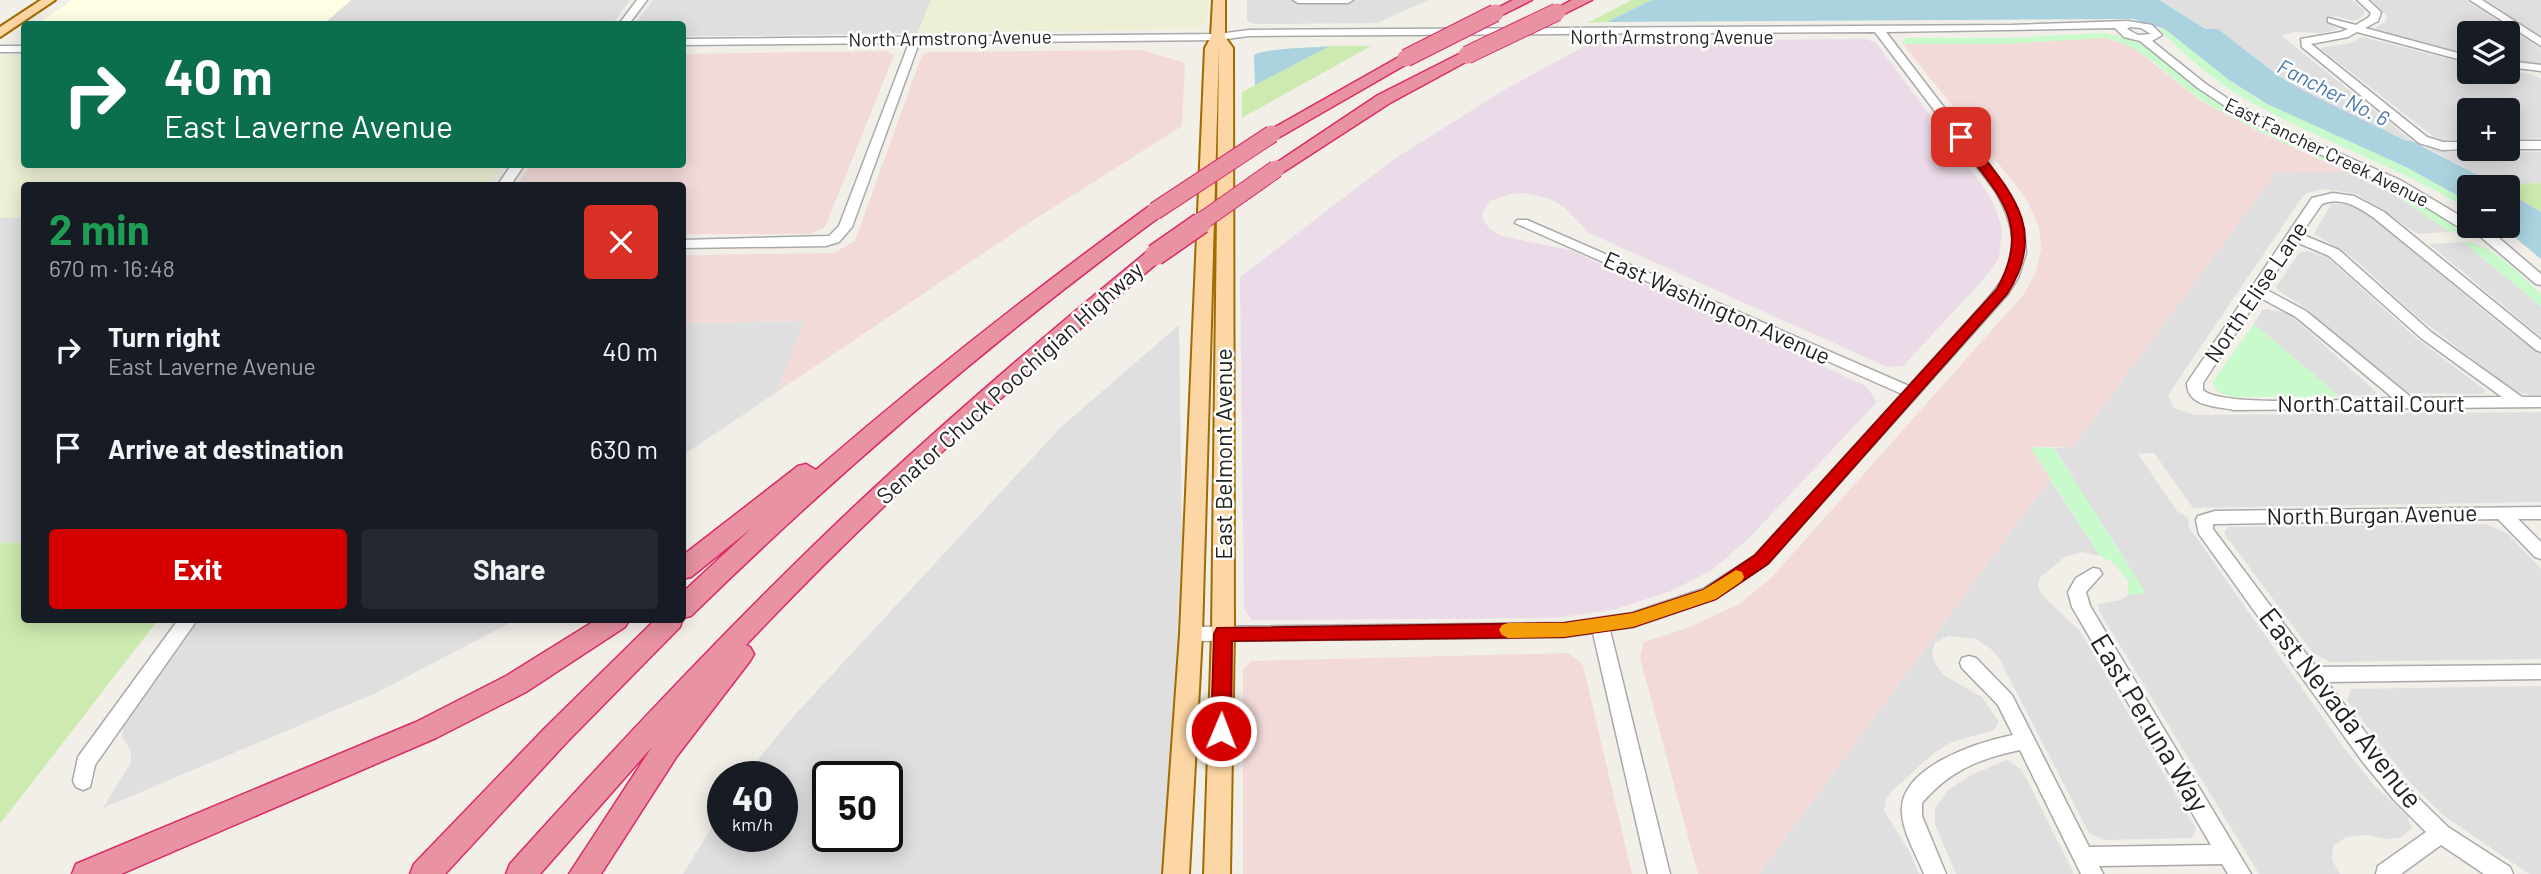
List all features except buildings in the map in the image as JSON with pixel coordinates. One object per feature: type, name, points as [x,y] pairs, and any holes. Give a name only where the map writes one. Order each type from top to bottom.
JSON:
[{"type":"highway","name":"Senator Chuck Poochigian Highway","points":[[686,605],[821,476],[961,359],[1155,211],[1272,134],[1406,58],[1525,0]]},
{"type":"highway","name":"Senator Chuck Poochigian Highway","points":[[521,874],[698,679],[896,483],[1030,360],[1155,255],[1276,169],[1384,99],[1467,55],[1584,0]]},
{"type":"highway","points":[[686,567],[892,405],[961,359]]},
{"type":"highway","points":[[583,874],[667,748],[723,675],[896,483]]},
{"type":"highway","points":[[87,874],[426,730],[516,684],[611,623]]},
{"type":"highway","points":[[425,874],[556,735],[668,623]]},
{"type":"main road","points":[[0,33],[49,0]]},
{"type":"main road","name":"East Belmont Avenue","points":[[1176,874],[1191,634],[1212,48],[1218,37],[1219,0]]},
{"type":"main road","name":"East Belmont Avenue","points":[[1217,874],[1223,634],[1226,48],[1218,37]]},
{"type":"street","points":[[626,21],[642,0]]},
{"type":"street","points":[[1298,0],[1348,0]]},
{"type":"street","points":[[2362,0],[2376,12],[2376,16],[2333,39],[2305,41],[2306,45],[2423,140],[2433,144],[2457,145]]},
{"type":"street","points":[[2474,0],[2541,43]]},
{"type":"street","points":[[2332,20],[2355,29],[2457,56]]},
{"type":"street","points":[[2139,24],[2156,33],[2152,38],[2143,38],[2125,29],[2139,24]]},
{"type":"street","name":"North Armstrong Avenue","points":[[686,42],[1218,37],[1249,41],[2125,29]]},
{"type":"street","points":[[1191,634],[1564,630],[1633,620],[1709,594],[1762,559],[2007,285],[2015,268],[2020,239],[2017,220],[2002,191],[1881,32]]},
{"type":"street","name":"East Fancher Creek Avenue","points":[[2156,33],[2199,71],[2240,100],[2290,127],[2408,179],[2457,210]]},
{"type":"street","points":[[686,244],[812,244],[834,239],[845,227],[916,38]]},
{"type":"street","name":"East Fancher Creek Avenue","points":[[2143,38],[2202,86],[2232,106],[2285,134],[2396,183],[2457,220]]},
{"type":"street","points":[[0,49],[21,49]]},
{"type":"street","points":[[2520,66],[2539,69]]},
{"type":"street","points":[[2520,145],[2541,145]]},
{"type":"street","name":"North Elise Lane","points":[[2203,399],[2195,391],[2195,383],[2317,201],[2335,196],[2354,200],[2379,215],[2541,347]]},
{"type":"street","name":"East Washington Avenue","points":[[1522,223],[1912,393]]},
{"type":"street","points":[[2294,236],[2334,253],[2426,335],[2519,403]]},
{"type":"street","name":"East Fancher Creek Avenue","points":[[2491,238],[2541,281]]},
{"type":"street","points":[[2256,290],[2301,314],[2409,404]]},
{"type":"street","name":"North Cattail Court","points":[[2203,399],[2234,405],[2541,402]]},
{"type":"street","name":"North Burgan Avenue","points":[[2204,520],[2215,517],[2541,513]]},
{"type":"street","points":[[2503,514],[2541,554]]},
{"type":"street","name":"East Nevada Avenue","points":[[2204,520],[2205,530],[2369,755],[2402,794],[2441,833],[2502,874]]},
{"type":"street","name":"East Peruna Way","points":[[2093,574],[2081,583],[2077,592],[2081,607],[2240,874]]},
{"type":"street","points":[[83,781],[85,762],[186,623]]},
{"type":"street","points":[[1600,625],[1659,874]]},
{"type":"street","points":[[1969,663],[2005,700],[2088,866],[2228,853]]},
{"type":"street","points":[[2312,675],[2541,672]]},
{"type":"street","points":[[1935,874],[1912,816],[1912,800],[1942,768],[1954,761],[1986,749],[2026,741]]},
{"type":"street","points":[[2386,873],[2441,833]]},
{"type":"shaded area","points":[[72,0],[351,0],[327,21],[41,21]]},
{"type":"shaded area","points":[[351,0],[630,0],[614,21],[327,21]]},
{"type":"shaded area","points":[[653,0],[931,0],[918,33],[686,36],[686,21],[637,21]]},
{"type":"shaded area","points":[[931,0],[1208,0],[1207,19],[1200,29],[918,33]]},
{"type":"shaded area","points":[[1247,0],[1428,0],[1377,23],[1255,24],[1247,21]]},
{"type":"shaded area","points":[[2159,0],[2352,0],[2364,10],[2360,18],[2353,21],[2336,16],[2325,21],[2338,29],[2323,33],[2294,32],[2282,36],[2412,141],[2406,141],[2326,104],[2280,77],[2218,29],[2207,29]]},
{"type":"shaded area","points":[[2371,0],[2466,0],[2498,21],[2457,21],[2457,51],[2378,32],[2375,28],[2386,21],[2387,16]]},
{"type":"shaded area","points":[[2485,0],[2541,0],[2541,36]]},
{"type":"shaded area","points":[[2520,35],[2541,49],[2541,64],[2520,62]]},
{"type":"shaded area","points":[[2362,37],[2457,61],[2457,84],[2520,84],[2520,72],[2534,75],[2541,79],[2541,138],[2520,139],[2520,98],[2457,98],[2457,139],[2442,140],[2434,137],[2320,48],[2350,43]]},
{"type":"shaded area","points":[[2106,38],[2133,47],[2201,101],[2261,133],[2348,172],[2276,173],[2073,447],[2031,447],[2050,479],[1759,874],[1698,874],[1640,658],[1644,642],[1690,627],[1739,604],[1772,577],[2024,294],[2036,272],[2041,249],[2039,227],[2026,198],[1903,44],[2004,44]]},
{"type":"shaded area","points":[[1866,39],[1876,43],[1985,189],[1996,209],[2002,229],[1999,258],[1983,280],[1903,366],[1887,367],[1589,233],[1564,207],[1550,199],[1526,193],[1510,194],[1490,201],[1483,212],[1483,220],[1501,236],[1570,250],[1866,386],[1877,402],[1749,538],[1712,570],[1671,591],[1616,609],[1556,618],[1252,620],[1244,609],[1240,277],[1396,158],[1504,90],[1594,41]]},
{"type":"shaded area","points":[[1142,50],[1185,63],[1182,126],[1021,228],[777,392],[804,321],[686,323],[686,255],[833,253],[855,241],[922,55],[930,52]]},
{"type":"shaded area","points":[[886,51],[894,55],[825,227],[811,234],[686,234],[686,182],[518,182],[530,168],[686,168],[686,54]]},
{"type":"shaded area","points":[[0,55],[21,55],[21,168],[502,168],[491,182],[21,182],[21,218],[0,218]]},
{"type":"shaded area","points":[[2429,149],[2457,153],[2457,161],[2520,161],[2520,152],[2541,152],[2541,183],[2520,183],[2520,175],[2477,175]]},
{"type":"shaded area","points":[[2276,172],[2348,172],[2396,196],[2450,232],[2418,234],[2357,194],[2325,189],[2303,196],[2168,395],[2174,408],[2195,415],[2541,412],[2541,502],[2193,508],[2154,453],[2138,454],[2177,511],[2188,518],[2189,527],[2344,748],[2373,784],[2407,816],[2412,828],[2402,837],[2346,837],[2333,846],[2332,860],[2340,874],[2259,874],[2099,611],[2098,604],[2146,593],[2054,448],[2073,447]]},
{"type":"shaded area","points":[[2341,203],[2362,211],[2388,230],[2503,327],[2541,355],[2541,395],[2515,391],[2414,314],[2352,257],[2314,234],[2331,204]]},
{"type":"shaded area","points":[[0,218],[21,218],[21,542],[0,543]]},
{"type":"shaded area","points":[[2463,242],[2541,306],[2541,337],[2429,244]]},
{"type":"shaded area","points":[[2308,251],[2328,258],[2416,338],[2485,390],[2484,394],[2409,393],[2360,356],[2308,310],[2279,291],[2276,287],[2299,253]]},
{"type":"shaded area","points":[[2262,310],[2287,313],[2294,318],[2377,393],[2339,396],[2254,324]]},
{"type":"shaded area","points":[[805,321],[777,392],[686,453],[686,323]]},
{"type":"shaded area","points":[[1179,325],[1182,540],[1163,874],[683,874],[707,835],[707,852],[798,852],[798,761],[757,761],[792,718],[1061,427]]},
{"type":"shaded area","points":[[2050,479],[2100,556],[2082,552],[2065,557],[2040,577],[2038,586],[2042,595],[2080,631],[2196,829],[2192,838],[2104,840],[2089,833],[2000,660],[1991,649],[1976,639],[1948,636],[1935,643],[1932,653],[1935,664],[1945,676],[1982,697],[1999,722],[1994,730],[1952,742],[1934,753],[1891,792],[1886,800],[1884,811],[1909,851],[1919,874],[1759,874]]},
{"type":"shaded area","points":[[2486,524],[2507,533],[2541,569],[2541,659],[2330,662],[2313,653],[2224,533],[2228,527]]},
{"type":"shaded area","points":[[197,623],[509,623],[376,693],[103,808],[131,762],[131,751],[122,737],[124,724]]},
{"type":"shaded area","points":[[1569,653],[1583,665],[1632,874],[1243,874],[1243,669],[1251,661]]},
{"type":"shaded area","points":[[2541,686],[2541,874],[2529,874],[2443,815],[2406,778],[2347,700],[2351,689]]},
{"type":"shaded area","points":[[2007,760],[2022,770],[2074,874],[1956,874],[1935,825],[1935,809],[1947,791],[1971,775]]},
{"type":"green space","points":[[1632,0],[1652,0],[1607,22],[1587,23]]},
{"type":"green space","points":[[2159,29],[2165,29],[2257,99],[2406,167],[2457,195],[2457,203],[2247,100],[2223,85]]},
{"type":"green space","points":[[2101,33],[2136,42],[2150,49],[2198,89],[2238,115],[2291,142],[2372,177],[2442,216],[2457,231],[2450,232],[2383,188],[2252,128],[2213,107],[2149,59],[2122,43],[2106,38],[2004,44],[1903,44],[1902,41],[1907,38],[2011,38]]},
{"type":"green space","points":[[1330,46],[1371,46],[1242,118],[1242,92]]},
{"type":"green space","points":[[2520,183],[2541,183],[2541,212],[2520,199]]},
{"type":"green space","points":[[2463,242],[2483,247],[2505,261],[2541,294],[2541,306]]},
{"type":"green space","points":[[2254,324],[2339,396],[2232,397],[2218,392],[2212,383]]},
{"type":"green space","points":[[2030,447],[2054,448],[2146,593],[2128,595],[2128,580],[2112,562],[2100,556]]},
{"type":"green space","points":[[21,542],[21,623],[156,623],[0,824],[0,543]]},
{"type":"water","points":[[1652,0],[2159,0],[2206,29],[2218,29],[2280,77],[2306,92],[2406,141],[2412,141],[2477,175],[2457,175],[2457,195],[2406,167],[2267,104],[2229,80],[2165,29],[2133,19],[1607,22]]},
{"type":"water","points":[[1330,46],[1255,85],[1254,55],[1278,50]]},
{"type":"water","points":[[2520,199],[2541,212],[2541,259],[2516,238],[2520,238]]},
{"type":"slow traffic","points":[[1508,630],[1564,630],[1633,620],[1709,594],[1736,577]]},
{"type":"route","points":[[1221,731],[1223,634],[1564,630],[1633,620],[1709,594],[1762,559],[2007,285],[2019,251],[2017,220],[2002,191],[1961,137]]},
{"type":"water label","name":"Fancher No. 6","points":[[2333,93]]}]
